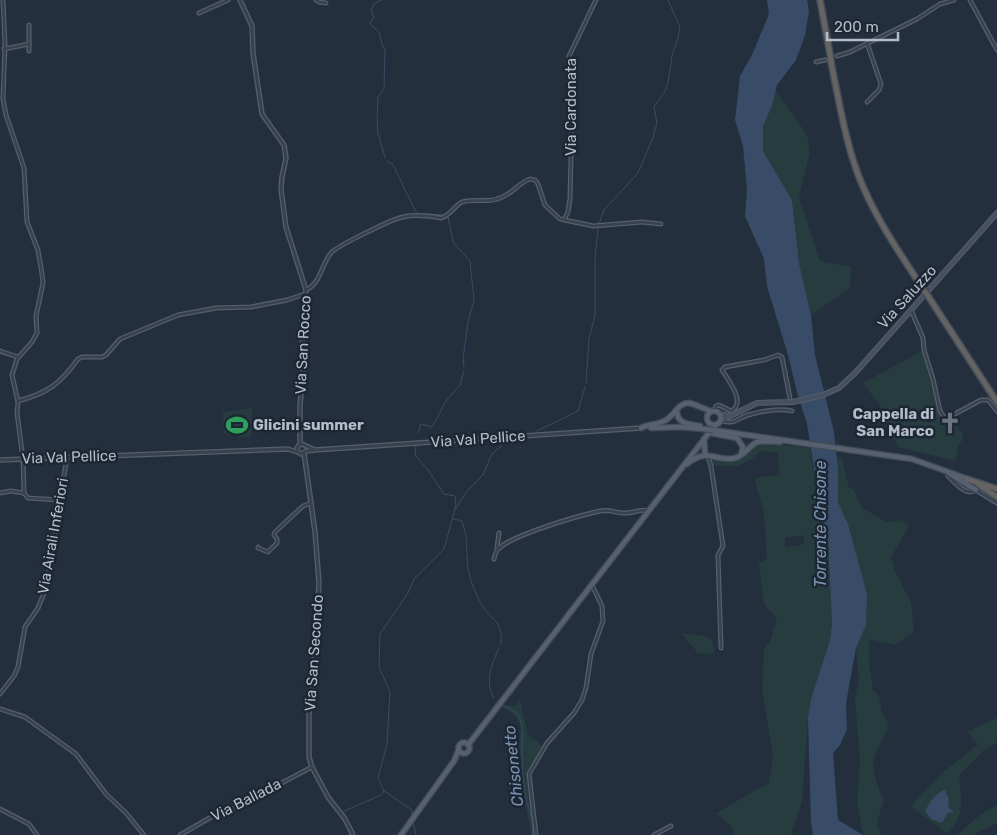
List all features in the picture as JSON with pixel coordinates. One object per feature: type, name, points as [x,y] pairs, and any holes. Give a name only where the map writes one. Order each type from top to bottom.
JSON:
[{"type":"highway","points":[[821,0],[833,55],[832,62],[847,140],[859,177],[886,232],[997,397]]},
{"type":"highway","points":[[957,338],[997,402]]},
{"type":"highway","points":[[967,479],[997,489]]},
{"type":"highway","points":[[977,487],[997,495]]},
{"type":"main road","name":"Via Saluzzo","points":[[720,420],[757,403],[816,398],[830,392],[846,381],[997,213]]},
{"type":"main road","points":[[641,428],[670,418],[684,403],[690,403],[700,409],[729,416]]},
{"type":"main road","points":[[678,408],[678,417],[681,421],[737,438],[743,447],[740,456]]},
{"type":"main road","points":[[700,409],[708,420],[709,430]]},
{"type":"main road","points":[[708,420],[713,411]]},
{"type":"main road","points":[[706,454],[703,444],[705,438],[709,430],[720,420],[720,414]]},
{"type":"main road","points":[[641,428],[680,427],[709,430],[912,459],[967,479],[977,487]]},
{"type":"main road","points":[[676,476],[705,438]]},
{"type":"main road","points":[[694,450],[732,459],[740,456],[752,445],[760,441],[791,441]]},
{"type":"main road","points":[[694,450],[700,456]]},
{"type":"main road","points":[[401,835],[454,761],[460,745],[466,744],[513,687],[686,464],[706,454]]},
{"type":"main road","points":[[938,467],[977,487]]},
{"type":"main road","points":[[454,761],[470,750],[466,744]]},
{"type":"main road","points":[[459,749],[462,753],[466,753]]},
{"type":"street","points":[[3,0],[3,99],[6,115],[24,168],[27,222],[38,250],[42,274],[36,316],[37,333],[32,342],[18,357],[12,375],[18,402],[17,413],[23,459],[24,493],[28,498],[59,500]]},
{"type":"street","points":[[199,13],[228,0]]},
{"type":"street","name":"Via San Rocco","points":[[240,0],[252,26],[252,53],[262,114],[282,143],[285,151],[286,158],[281,189],[286,228],[306,292],[300,406],[303,450]]},
{"type":"street","points":[[316,0],[326,3]]},
{"type":"street","name":"Via Cardonata","points":[[565,219],[570,199],[572,112],[569,87],[569,56],[596,0]]},
{"type":"street","points":[[833,55],[867,43],[917,19],[940,4],[954,0]]},
{"type":"street","points":[[970,0],[997,50]]},
{"type":"street","points":[[0,14],[4,12]]},
{"type":"street","points":[[29,26],[29,51]]},
{"type":"street","points":[[867,43],[881,84],[867,102]]},
{"type":"street","points":[[4,49],[29,44]]},
{"type":"street","points":[[816,62],[825,60]]},
{"type":"street","points":[[18,402],[35,396],[59,383],[78,359],[106,355],[120,339],[178,315],[216,308],[251,307],[287,300],[311,288],[331,252],[399,218],[425,216],[441,218],[445,217],[461,203],[495,200],[508,195],[530,178],[538,184],[545,205],[560,219],[593,226],[642,222],[661,224]]},
{"type":"street","points":[[911,310],[923,338],[924,350],[934,379],[940,411],[944,416],[949,417],[981,400],[988,400],[997,411]]},
{"type":"street","points":[[0,351],[18,357]]},
{"type":"street","points":[[713,411],[719,405],[731,411],[738,403],[722,370],[725,367],[780,355],[792,400]]},
{"type":"street","points":[[720,420],[735,422],[747,415],[778,410],[792,411]]},
{"type":"street","name":"Via Val Pellice","points":[[303,450],[641,428]]},
{"type":"street","name":"Via San Rocco","points":[[301,435],[299,445],[303,450]]},
{"type":"street","points":[[288,449],[299,445],[303,450]]},
{"type":"street","points":[[288,449],[303,450]]},
{"type":"street","name":"Via Val Pellice","points":[[0,460],[288,449]]},
{"type":"street","name":"Via San Secondo","points":[[303,450],[311,503],[319,583],[319,606],[309,722],[309,758],[328,797],[346,819],[353,835]]},
{"type":"street","points":[[706,454],[711,466],[722,546],[718,555],[721,648]]},
{"type":"street","name":"Via Airali Inferiori","points":[[0,694],[14,676],[19,662],[23,632],[38,608],[46,588],[67,457]]},
{"type":"street","points":[[948,476],[967,493],[972,493],[977,487],[997,503]]},
{"type":"street","points":[[0,493],[10,491],[24,493]]},
{"type":"street","points":[[258,547],[268,552],[273,548],[277,543],[274,535],[275,532],[303,506],[311,503]]},
{"type":"street","points":[[494,559],[495,553],[500,548],[524,535],[601,511],[614,510],[624,514],[649,511]]},
{"type":"street","points":[[499,533],[497,547],[500,548]]},
{"type":"street","points":[[536,835],[530,774],[546,743],[578,708],[585,693],[591,654],[604,616],[602,606],[592,585]]},
{"type":"street","points":[[0,709],[25,717],[76,754],[106,794],[126,813],[144,835]]},
{"type":"street","name":"Via Ballada","points":[[180,835],[220,812],[229,811],[312,767]]},
{"type":"street","points":[[0,809],[28,824],[37,835]]},
{"type":"street","points":[[654,835],[671,826]]},
{"type":"green space","points":[[776,91],[807,135],[810,152],[799,197],[820,261],[851,267],[850,288],[811,315],[799,263],[792,200],[763,151],[763,127]]},
{"type":"green space","points":[[922,351],[938,409],[949,428],[954,425],[962,432],[963,439],[958,446],[955,461],[898,447],[884,421],[884,411],[863,383]]},
{"type":"green space","name":"Glicini summer","points":[[252,408],[251,437],[239,438],[238,433],[224,434],[223,412]]},
{"type":"green space","points":[[764,443],[810,448],[823,524],[828,542],[832,624],[830,640],[811,701],[802,802],[791,835],[734,835],[731,826],[716,813],[769,783],[773,755],[762,690],[764,649],[770,642],[777,619],[764,604],[759,563],[767,559],[764,513],[755,481],[758,477],[780,475],[777,452],[761,451],[749,461],[733,466],[712,465],[711,458],[737,461]],"holes":[[[803,535],[805,544],[785,548],[785,538]]]},
{"type":"green space","points":[[837,457],[842,459],[849,488],[854,490],[862,508],[887,522],[904,520],[909,526],[891,557],[895,571],[911,603],[914,632],[895,645],[869,639],[869,663],[873,690],[879,696],[882,714],[887,721],[888,727],[874,757],[873,767],[880,794],[884,799],[877,823],[881,835],[863,835],[857,801],[860,762],[855,698],[859,679],[856,648],[866,625],[857,558],[848,524],[838,502]]},
{"type":"green space","points":[[681,633],[705,636],[712,640],[715,654],[698,653]]},
{"type":"green space","points":[[520,700],[528,734],[543,747],[529,772],[535,835],[531,835],[522,787],[521,764],[515,750],[519,749],[520,723],[514,715],[502,706],[515,706]]},
{"type":"green space","points":[[997,718],[997,742],[982,752],[959,775],[961,807],[957,821],[946,833],[911,806],[941,774],[978,744],[967,732]]},
{"type":"green space","points":[[997,805],[997,823],[973,835],[957,835],[980,815]]},
{"type":"water","points":[[767,0],[807,0],[809,11],[805,35],[796,60],[777,85],[772,105],[763,127],[763,151],[792,200],[799,263],[811,315],[815,355],[834,432],[838,470],[838,502],[848,524],[867,594],[866,625],[856,648],[846,703],[847,729],[840,745],[833,753],[838,820],[863,835],[813,835],[811,822],[808,718],[811,699],[830,640],[832,624],[828,542],[823,524],[807,424],[767,286],[764,259],[745,216],[747,190],[743,146],[735,120],[740,76],[752,55],[769,14]]},
{"type":"water","points":[[945,790],[949,800],[948,807],[954,812],[948,813],[942,823],[931,819],[925,811],[931,801],[941,791]]},
{"type":"waterway","points":[[381,0],[374,4],[371,10],[374,17],[370,24],[379,32],[385,50],[384,89],[378,97],[377,120],[378,134],[385,157]]},
{"type":"waterway","points":[[599,224],[604,210],[638,173],[653,137],[657,123],[654,107],[668,83],[672,56],[680,27],[668,0]]},
{"type":"waterway","points":[[387,161],[393,165],[417,214]]},
{"type":"waterway","points":[[420,214],[445,215]]},
{"type":"waterway","points":[[448,217],[453,242],[470,261],[474,300],[468,322],[463,359],[464,367]]},
{"type":"waterway","points":[[586,383],[589,338],[595,316],[595,259],[598,228]]},
{"type":"waterway","points":[[418,433],[421,424],[432,427],[446,401],[460,385],[464,371]]},
{"type":"waterway","points":[[537,431],[578,411],[585,387]]},
{"type":"waterway","points":[[455,510],[467,491],[483,475],[492,454],[508,440]]},
{"type":"waterway","name":"Chisonetto","points":[[412,815],[412,810],[384,791],[378,778],[387,744],[390,692],[379,667],[380,634],[408,593],[414,579],[444,549],[456,505],[455,496],[444,494],[415,455],[416,446]]},
{"type":"waterway","name":"Chisonetto","points":[[453,519],[462,521],[466,536],[467,552]]},
{"type":"waterway","name":"Chisonetto","points":[[467,554],[469,574],[474,588],[483,607],[499,626],[501,644]]},
{"type":"waterway","name":"Chisonetto","points":[[494,698],[489,679],[499,648]]},
{"type":"waterway","name":"Chisonetto","points":[[502,705],[517,714],[521,723],[523,732],[523,776],[532,821],[532,835]]},
{"type":"waterway","points":[[342,812],[381,795],[384,791]]},
{"type":"waterway","points":[[340,816],[346,825]]},
{"type":"waterway","name":"Chisonetto","points":[[413,822],[416,835]]},
{"type":"waterway","points":[[349,831],[350,835]]},
{"type":"place","name":"Cappella di San Marco","points":[[950,423]]},
{"type":"place","name":"Glicini summer","points":[[237,425]]},
{"type":"water label","name":"Torrente Chisone","points":[[820,524]]}]
